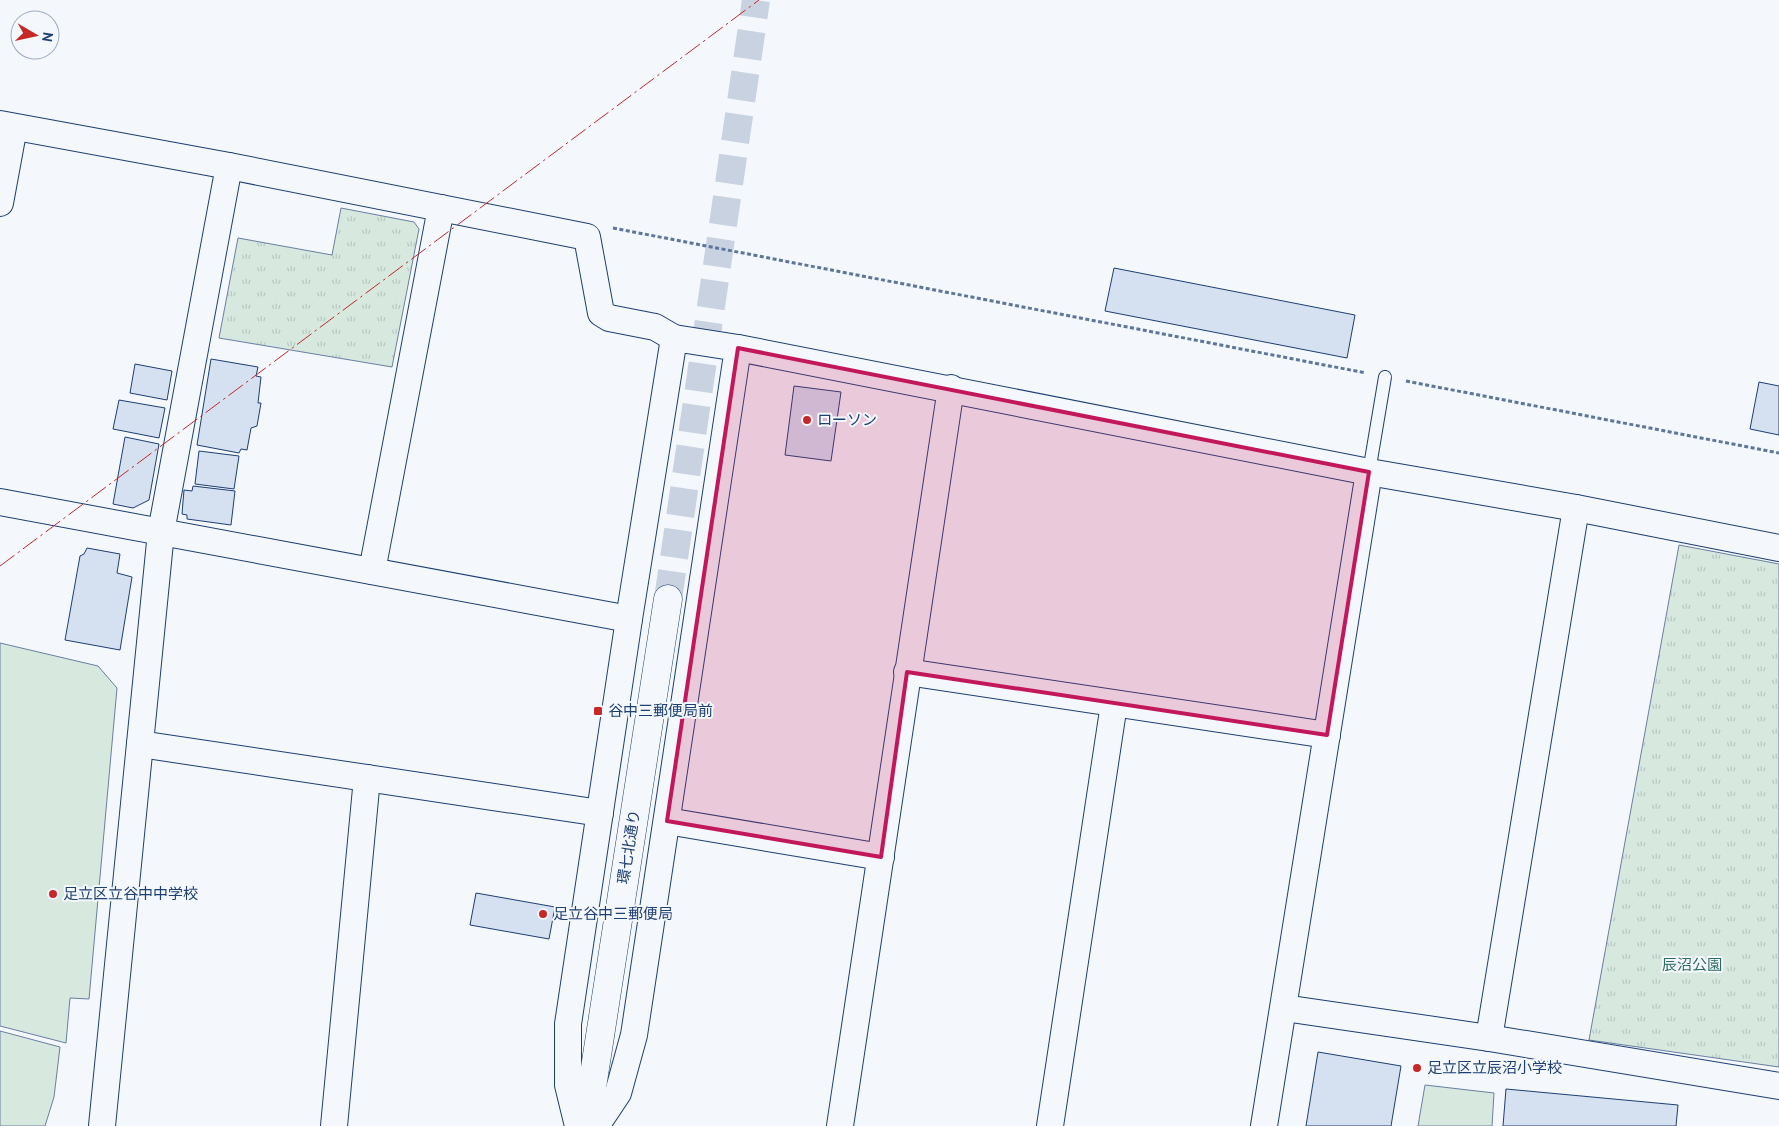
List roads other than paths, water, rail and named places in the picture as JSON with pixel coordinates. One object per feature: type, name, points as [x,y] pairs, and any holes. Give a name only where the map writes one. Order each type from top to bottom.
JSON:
[{"type":"street","points":[[0,203],[7,125],[229,166],[587,237],[602,313],[609,318],[655,327],[674,338],[738,348],[951,388],[1369,472],[1576,508],[1779,548]]},
{"type":"street","points":[[102,1126],[161,532],[229,166]]},
{"type":"street","points":[[372,571],[441,208]]},
{"type":"street","points":[[578,1126],[568,1085],[568,1024],[629,619],[674,338]]},
{"type":"street","points":[[596,1126],[618,1093],[634,1035],[738,348]]},
{"type":"street","points":[[842,1126],[907,672],[951,388]]},
{"type":"street","points":[[1264,1126],[1369,472]]},
{"type":"street","points":[[0,502],[629,619]]},
{"type":"street","points":[[1489,1038],[1576,508]]},
{"type":"street","name":"環七北通り","points":[[586,1126],[668,599]]},
{"type":"street","points":[[907,672],[1327,735]]},
{"type":"street","points":[[1050,1126],[1114,704]]},
{"type":"street","points":[[140,744],[600,813]]},
{"type":"street","points":[[334,1126],[366,778]]},
{"type":"street","points":[[667,821],[881,856]]},
{"type":"street","points":[[1284,1008],[1489,1038],[1779,1086]]},
{"type":"lane","points":[[1369,472],[1385,376]]},
{"type":"tunnel","points":[[668,599],[756,0]]},
{"type":"place","name":"ローソン","points":[[807,420]]},
{"type":"place","name":"谷中三郵便局前","points":[[598,711]]},
{"type":"place","name":"足立区立谷中中学校","points":[[53,894]]},
{"type":"place","name":"足立谷中三郵便局","points":[[543,914]]},
{"type":"place","name":"足立区立辰沼小学校","points":[[1417,1068]]},
{"type":"park label","name":"辰沼公園","points":[[1692,965]]}]
